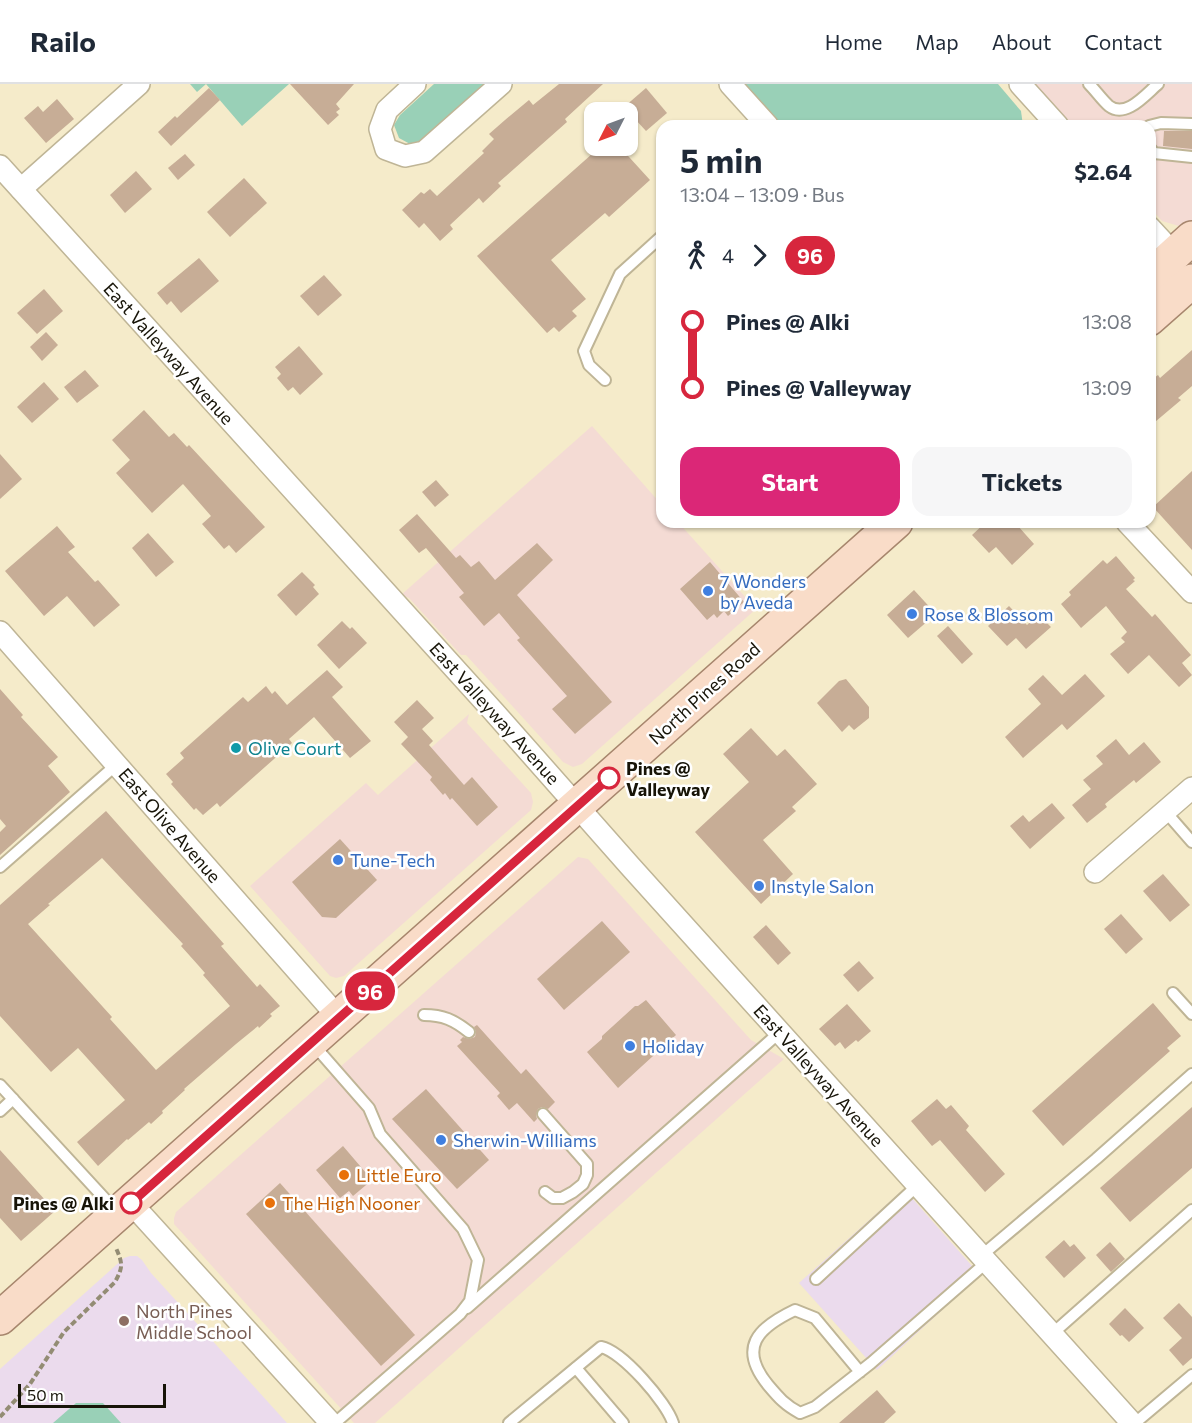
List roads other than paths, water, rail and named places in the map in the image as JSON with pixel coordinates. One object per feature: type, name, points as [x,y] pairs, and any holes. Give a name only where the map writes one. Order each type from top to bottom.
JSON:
[{"type":"main road","points":[[1156,271],[1183,246]]},
{"type":"main road","points":[[1156,313],[1192,281]]},
{"type":"main road","name":"North Pines Road","points":[[0,1318],[889,528]]},
{"type":"street","points":[[21,189],[139,84]]},
{"type":"street","points":[[415,84],[387,110],[380,129],[386,149],[405,156],[424,152],[501,84]]},
{"type":"street","points":[[730,84],[763,120]]},
{"type":"street","points":[[1020,84],[1053,120]]},
{"type":"street","name":"East Valleyway Avenue","points":[[0,166],[1134,1423]]},
{"type":"street","points":[[1156,230],[1183,246]]},
{"type":"street","points":[[1133,528],[1192,592]]},
{"type":"street","name":"East Olive Avenue","points":[[0,632],[339,1018]]},
{"type":"street","points":[[1095,872],[1192,788]]},
{"type":"street","points":[[118,1214],[333,1423]]},
{"type":"lane","points":[[1089,84],[1109,106],[1116,110],[1131,107],[1158,84]]},
{"type":"lane","points":[[1156,124],[1192,124]]},
{"type":"lane","points":[[1156,153],[1192,157]]},
{"type":"lane","points":[[605,380],[589,365],[584,351],[620,274],[656,241]]},
{"type":"lane","points":[[0,867],[116,765]]},
{"type":"lane","points":[[1165,812],[1192,842]]},
{"type":"lane","points":[[1173,993],[1192,1014]]},
{"type":"lane","points":[[424,1015],[439,1015],[452,1020],[469,1032]]},
{"type":"lane","points":[[333,1423],[780,1032]]},
{"type":"lane","points":[[311,1042],[369,1108],[380,1134],[464,1229],[478,1260],[470,1301],[460,1314]]},
{"type":"lane","points":[[860,1372],[816,1318],[795,1310],[776,1319],[758,1336],[751,1353],[757,1371],[784,1404],[800,1413],[815,1407],[860,1372],[1192,1074]]},
{"type":"lane","points":[[0,1085],[118,1214]]},
{"type":"lane","points":[[0,1111],[13,1099]]},
{"type":"lane","points":[[543,1114],[587,1164],[587,1175],[583,1184],[562,1198],[553,1198],[545,1192]]},
{"type":"lane","points":[[816,1279],[918,1185]]},
{"type":"lane","points":[[1052,1334],[1192,1210]]},
{"type":"lane","points":[[509,1423],[601,1347],[609,1349],[630,1365],[670,1413],[673,1423]]},
{"type":"lane","points":[[576,1368],[623,1423]]},
{"type":"lane","points":[[1134,1423],[1192,1375]]},
{"type":"place","name":"7 Wonders by Aveda","points":[[708,591]]},
{"type":"place","name":"Rose & Blossom","points":[[912,614]]},
{"type":"place","name":"Olive Court","points":[[236,748]]},
{"type":"place","name":"Pines @ Valleyway","points":[[609,778]]},
{"type":"place","name":"Tune-Tech","points":[[338,860]]},
{"type":"place","name":"Instyle Salon","points":[[759,886]]},
{"type":"place","name":"Holiday","points":[[630,1046]]},
{"type":"place","name":"Sherwin-Williams","points":[[441,1140]]},
{"type":"place","name":"Little Euro","points":[[344,1175]]},
{"type":"place","name":"Pines @ Alki","points":[[131,1203]]},
{"type":"place","name":"The High Nooner","points":[[270,1203]]},
{"type":"place","name":"North Pines Middle School","points":[[124,1321]]}]
